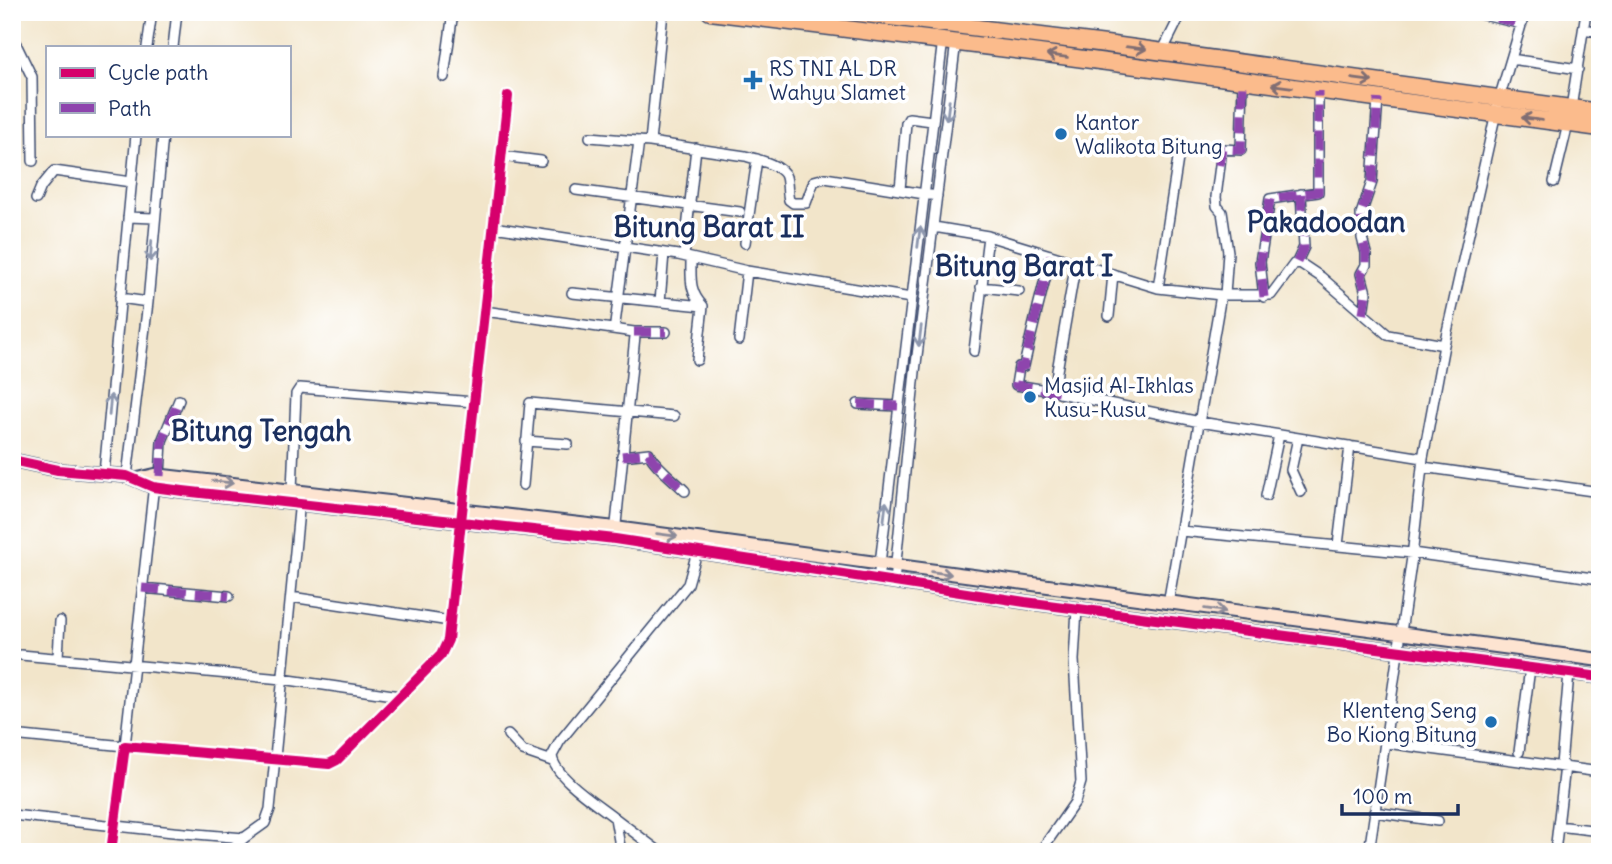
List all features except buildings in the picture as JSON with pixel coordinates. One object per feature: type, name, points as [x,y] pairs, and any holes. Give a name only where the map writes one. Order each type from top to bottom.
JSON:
[{"type":"highway","points":[[710,12],[789,17],[949,42],[1378,99],[1498,106]]},
{"type":"highway","points":[[850,12],[952,18],[1570,116],[1600,128]]},
{"type":"highway","points":[[1570,116],[1600,112]]},
{"type":"street","points":[[147,46],[152,12]]},
{"type":"street","points":[[173,46],[177,12]]},
{"type":"street","points":[[444,77],[453,12]]},
{"type":"street","points":[[615,324],[663,12]]},
{"type":"street","points":[[1162,52],[1182,12]]},
{"type":"street","points":[[1471,12],[1522,23]]},
{"type":"street","points":[[1369,852],[1423,463],[1444,345],[1498,106],[1525,12]]},
{"type":"street","points":[[1554,182],[1570,116],[1586,12]]},
{"type":"street","points":[[894,582],[915,372],[934,228],[952,18]]},
{"type":"street","points":[[1584,29],[1600,32]]},
{"type":"street","points":[[12,36],[32,77],[33,161]]},
{"type":"street","points":[[878,580],[932,121],[949,42]]},
{"type":"street","points":[[1511,58],[1578,69]]},
{"type":"street","points":[[1168,604],[1223,295],[1228,251],[1222,212],[1216,197],[1222,149],[1241,150],[1243,81]]},
{"type":"street","points":[[1264,297],[1259,262],[1270,199],[1318,192],[1318,91]]},
{"type":"street","points":[[12,735],[321,764],[335,762],[441,655],[448,640],[508,96]]},
{"type":"street","points":[[1363,314],[1366,293],[1361,274],[1366,265],[1366,253],[1361,214],[1372,183],[1378,99]]},
{"type":"street","points":[[900,189],[905,123],[913,117],[932,121]]},
{"type":"street","points":[[104,473],[136,136]]},
{"type":"street","points":[[132,477],[163,136]]},
{"type":"street","points":[[590,136],[696,148],[757,159],[783,170],[789,200],[793,203],[806,203],[814,181],[825,178],[937,196]]},
{"type":"street","points":[[696,148],[688,258],[691,287],[695,298],[703,306]]},
{"type":"street","points":[[1158,288],[1178,152]]},
{"type":"street","points":[[501,156],[541,160]]},
{"type":"street","points":[[745,243],[757,159]]},
{"type":"street","points":[[36,198],[54,171],[131,182]]},
{"type":"street","points":[[576,190],[740,212]]},
{"type":"street","points":[[934,228],[988,236],[1158,288],[1264,297],[1276,291],[1297,262],[1304,247],[1301,194]]},
{"type":"street","points":[[128,217],[154,218]]},
{"type":"street","points":[[493,227],[664,253],[747,271],[911,298]]},
{"type":"street","points":[[974,351],[988,236]]},
{"type":"street","points":[[660,302],[664,253]]},
{"type":"street","points":[[1051,255],[1035,314],[1028,355],[1024,366],[1019,367],[1016,385],[1200,422],[1350,446],[1423,463],[1600,492]]},
{"type":"street","points":[[1058,392],[1057,371],[1076,262]]},
{"type":"street","points":[[1297,262],[1321,276],[1384,333],[1444,345]]},
{"type":"street","points":[[739,340],[747,271]]},
{"type":"street","points":[[1109,316],[1113,274]]},
{"type":"street","points":[[981,287],[1019,291]]},
{"type":"street","points":[[572,293],[703,306]]},
{"type":"street","points":[[120,298],[148,302]]},
{"type":"street","points":[[697,360],[703,306]]},
{"type":"street","points":[[484,311],[634,332],[666,332]]},
{"type":"street","points":[[615,534],[634,332]]},
{"type":"street","points":[[902,370],[915,372]]},
{"type":"street","points":[[228,852],[269,817],[291,597],[298,495],[296,394],[299,388],[474,402]]},
{"type":"street","points":[[111,852],[156,479],[162,441],[179,400]]},
{"type":"street","points":[[523,485],[530,403],[674,416]]},
{"type":"street","points":[[858,404],[898,406]]},
{"type":"street","points":[[1266,496],[1279,435]]},
{"type":"street","points":[[1298,438],[1291,470],[1301,492]]},
{"type":"street","points":[[526,441],[568,444]]},
{"type":"street","points":[[1338,545],[1350,446]]},
{"type":"street","points":[[622,456],[649,453],[652,462],[667,472],[684,491]]},
{"type":"street","points":[[12,460],[58,470],[298,495],[896,566],[1600,660]]},
{"type":"street","points":[[891,463],[905,464]]},
{"type":"street","points":[[1181,531],[1412,553],[1600,579]]},
{"type":"street","points":[[615,534],[697,552],[1077,609],[1600,677]]},
{"type":"street","points":[[552,761],[554,750],[560,741],[688,584],[697,552]]},
{"type":"street","points":[[142,588],[229,596]]},
{"type":"street","points":[[291,597],[450,621]]},
{"type":"street","points":[[1040,852],[1075,802],[1081,782],[1074,660],[1077,609]]},
{"type":"street","points":[[58,657],[60,621]]},
{"type":"street","points":[[1518,752],[1527,650]]},
{"type":"street","points":[[21,655],[282,679],[400,696]]},
{"type":"street","points":[[1555,852],[1569,673]]},
{"type":"street","points":[[508,735],[523,751],[552,761],[568,780],[660,852]]},
{"type":"street","points":[[1386,743],[1600,772]]},
{"type":"street","points":[[1374,812],[1438,821]]},
{"type":"street","points":[[12,815],[244,838]]},
{"type":"street","points":[[615,818],[621,852]]},
{"type":"street","points":[[1558,826],[1600,831]]},
{"type":"marked path","points":[[1471,12],[1522,24]]},
{"type":"marked path","points":[[1219,165],[1222,149],[1241,150],[1243,81]]},
{"type":"marked path","points":[[1264,297],[1260,262],[1270,199],[1318,192],[1318,91]]},
{"type":"marked path","points":[[1363,314],[1366,293],[1361,274],[1366,265],[1366,253],[1361,214],[1372,182],[1378,99]]},
{"type":"marked path","points":[[1297,262],[1304,247],[1301,194]]},
{"type":"marked path","points":[[1051,255],[1024,366],[1019,367],[1016,385],[1058,392]]},
{"type":"marked path","points":[[634,332],[666,332]]},
{"type":"marked path","points":[[160,476],[162,441],[179,400]]},
{"type":"marked path","points":[[858,404],[898,406]]},
{"type":"marked path","points":[[622,456],[649,453],[659,467],[685,491]]},
{"type":"marked path","points":[[142,588],[229,596]]},
{"type":"cycle path","points":[[111,852],[125,746],[329,764],[337,760],[441,655],[448,640],[508,96]]},
{"type":"cycle path","points":[[12,460],[58,470],[127,476],[153,487],[615,539],[1025,602],[1600,677]]},
{"type":"place","name":"RS TNI AL DR Wahyu Slamet","points":[[753,80]]},
{"type":"place","name":"Kantor Walikota Bitung","points":[[1061,134]]},
{"type":"place","name":"Masjid Al-Ikhlas Kusu-Kusu","points":[[1030,397]]},
{"type":"place","name":"Klenteng Seng Bo Kiong Bitung","points":[[1491,722]]},
{"type":"district","name":"Pakadoodan","points":[[1326,222]]},
{"type":"district","name":"Bitung Barat II","points":[[709,227]]},
{"type":"district","name":"Bitung Barat I","points":[[1024,266]]},
{"type":"district","name":"Bitung Tengah","points":[[261,431]]}]
